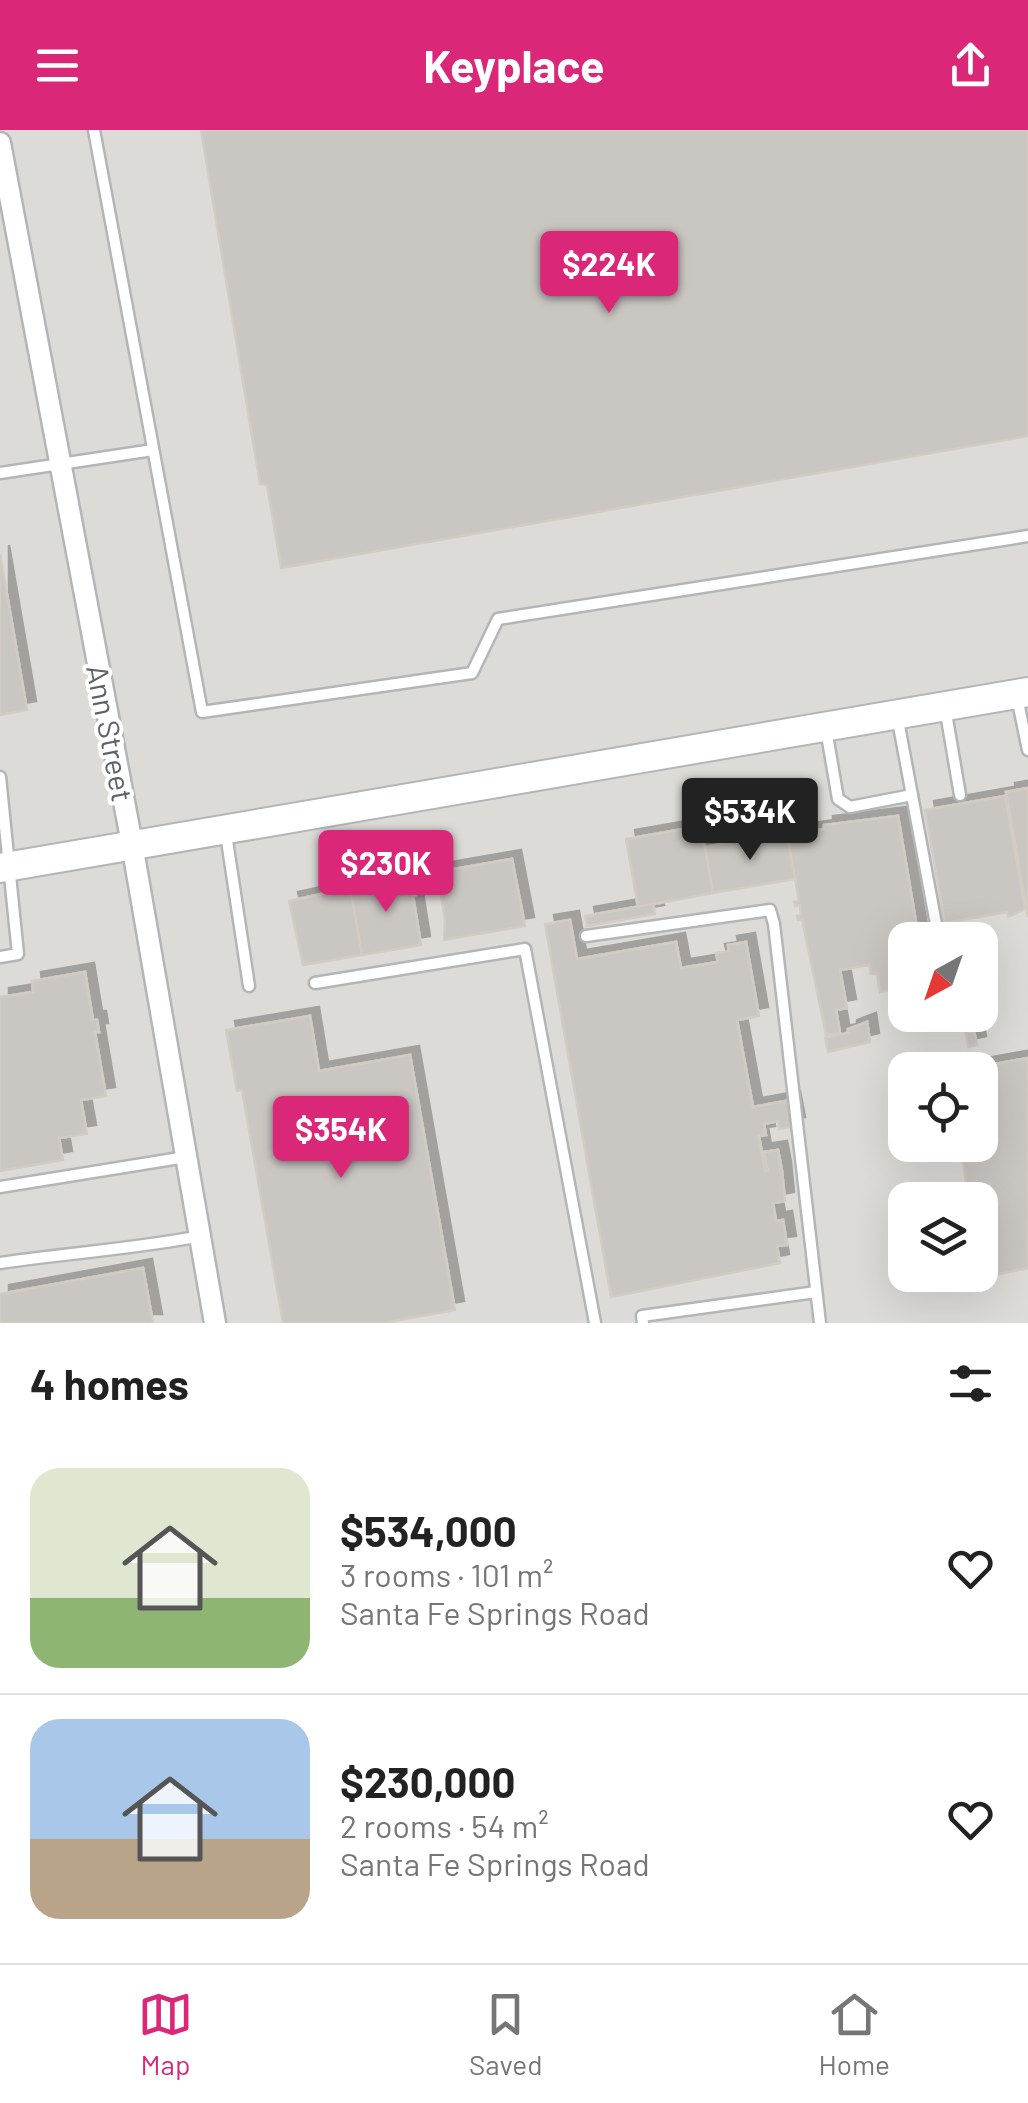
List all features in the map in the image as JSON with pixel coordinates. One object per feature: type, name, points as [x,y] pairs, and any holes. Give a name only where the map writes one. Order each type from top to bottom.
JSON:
[{"type":"main road","points":[[5,867],[1022,693]]},
{"type":"street","name":"Ann Street","points":[[0,144],[132,844],[215,1323]]},
{"type":"lane","points":[[94,130],[202,712],[472,672],[498,620],[1028,536]]},
{"type":"lane","points":[[0,473],[153,450]]},
{"type":"lane","points":[[1022,693],[1028,750]]},
{"type":"lane","points":[[945,706],[960,795]]},
{"type":"lane","points":[[896,714],[936,922]]},
{"type":"lane","points":[[825,726],[838,799],[850,807],[912,795]]},
{"type":"lane","points":[[0,777],[5,867],[18,954],[0,957]]},
{"type":"lane","points":[[225,828],[249,986]]},
{"type":"lane","points":[[586,936],[770,910],[820,1323]]},
{"type":"lane","points":[[315,984],[525,948],[595,1323]]},
{"type":"lane","points":[[0,1187],[186,1157]]},
{"type":"lane","points":[[0,1264],[87,1249],[138,1248],[200,1236]]},
{"type":"lane","points":[[643,1323],[642,1316],[816,1292]]},
{"type":"shaded area","points":[[0,130],[1028,130],[1028,1323],[0,1323]]},
{"type":"building","points":[[201,130],[1028,130],[1028,436],[281,568],[267,485],[260,484]]},
{"type":"building","points":[[0,554],[27,710],[0,715]]},
{"type":"building","points":[[1028,788],[1028,917],[1006,792]]},
{"type":"building","points":[[1005,796],[1025,909],[1008,917],[1007,912],[945,922],[925,810]]},
{"type":"building","points":[[898,816],[916,922],[888,922],[888,991],[880,992],[877,974],[871,974],[869,965],[840,970],[847,1008],[836,1010],[840,1033],[826,1035],[802,919],[797,916],[801,915],[800,905],[795,906],[794,902],[799,901],[787,835],[824,829],[824,825]]},
{"type":"building","points":[[701,826],[713,893],[638,907],[626,839]]},
{"type":"building","points":[[765,833],[766,837],[787,833],[795,879],[713,893],[705,847],[739,841],[746,836],[747,840],[758,838],[758,834]]},
{"type":"building","points":[[512,859],[525,926],[444,940],[445,920],[437,872]]},
{"type":"building","points":[[413,876],[418,888],[413,896],[421,945],[362,955],[350,888]]},
{"type":"building","points":[[350,888],[362,955],[303,965],[289,901]]},
{"type":"building","points":[[653,904],[655,914],[587,926],[585,916]]},
{"type":"building","points":[[570,920],[577,959],[676,942],[681,968],[718,962],[716,953],[729,951],[728,945],[746,942],[759,1016],[737,1020],[753,1107],[791,1100],[796,1126],[779,1129],[778,1121],[764,1124],[766,1135],[759,1136],[765,1171],[764,1152],[778,1150],[782,1171],[785,1201],[773,1203],[776,1221],[783,1220],[787,1245],[777,1246],[780,1263],[611,1297],[545,924]]},
{"type":"building","points":[[85,972],[93,1020],[97,1020],[99,1032],[95,1032],[106,1096],[81,1100],[87,1134],[59,1138],[63,1160],[0,1171],[0,997],[33,992],[32,981]]},
{"type":"building","points":[[310,1016],[319,1071],[410,1055],[455,1310],[383,1323],[283,1323],[242,1090],[237,1091],[226,1030]]},
{"type":"building","points":[[867,1022],[870,1042],[828,1052],[825,1038],[848,1033],[848,1029]]},
{"type":"building","points":[[966,1032],[974,1032],[977,1045],[968,1047]]},
{"type":"building","points":[[1028,1058],[1028,1268],[998,1274],[998,1182],[966,1182],[963,1162],[998,1162],[998,1063]]},
{"type":"building","points":[[143,1268],[153,1323],[0,1323],[0,1294]]}]
